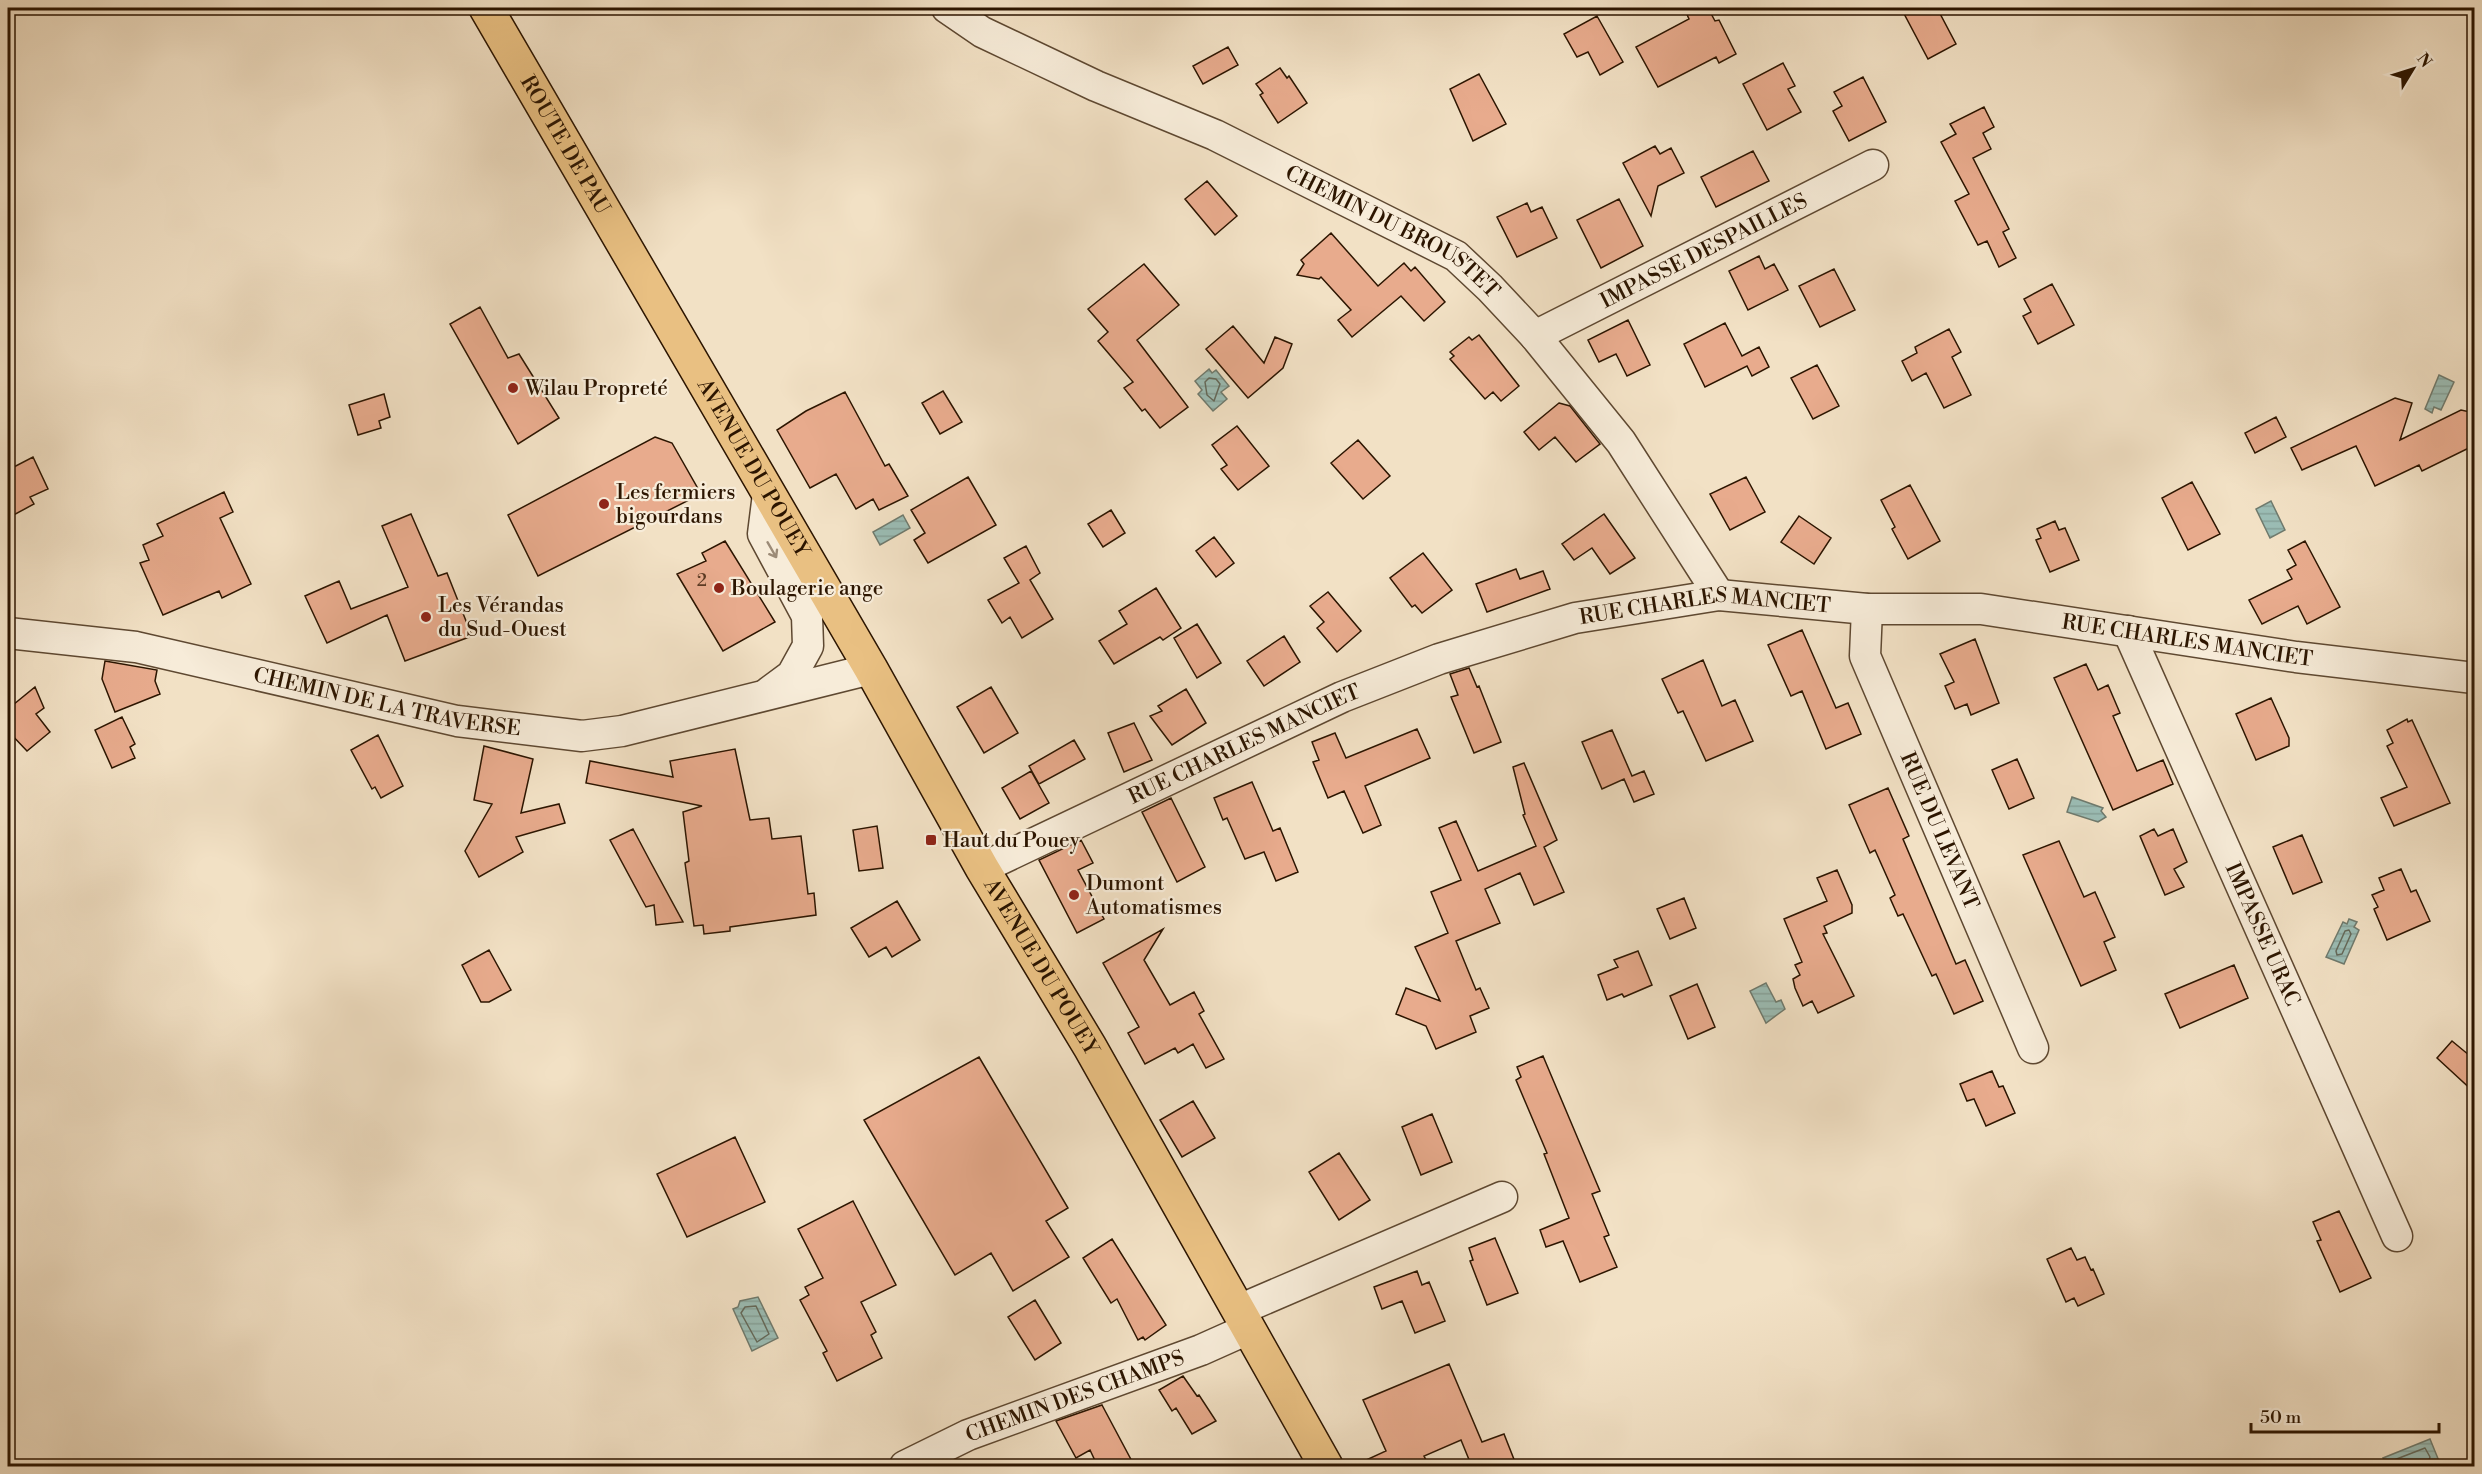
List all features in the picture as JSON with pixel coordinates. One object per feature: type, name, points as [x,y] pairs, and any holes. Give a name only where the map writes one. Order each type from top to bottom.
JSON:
[{"type":"main road","name":"ROUTE DE PAU","points":[[486,8],[644,282]]},
{"type":"main road","name":"AVENUE DU POUEY","points":[[644,282],[871,669],[982,868],[1090,1047],[1326,1467]]},
{"type":"street","name":"CHEMIN DU BROUSTET","points":[[947,8],[982,32],[1096,86],[1215,135],[1456,256],[1535,336],[1621,442],[1719,595]]},
{"type":"street","name":"IMPASSE DESPAILLES","points":[[1535,336],[1873,165]]},
{"type":"street","name":"CHEMIN DE LA TRAVERSE","points":[[765,695],[792,675],[808,646],[807,616],[763,534],[768,494]]},
{"type":"street","name":"RUE CHARLES MANCIET","points":[[982,868],[1342,697],[1439,659],[1575,618],[1719,595],[1867,609],[1981,609],[2296,657],[2475,678]]},
{"type":"street","name":"RUE DU LEVANT","points":[[1867,609],[1865,656],[2033,1048]]},
{"type":"street","name":"IMPASSE URAC","points":[[2128,631],[2397,1236]]},
{"type":"street","name":"CHEMIN DE LA TRAVERSE","points":[[8,633],[136,647],[457,721],[582,736],[622,731],[871,669]]},
{"type":"street","name":"CHEMIN DES CHAMPS","points":[[905,1467],[968,1435],[1201,1350],[1244,1320],[1502,1197]]},
{"type":"water","points":[[1209,369],[1212,373],[1216,370],[1229,386],[1221,392],[1227,399],[1213,411],[1198,394],[1202,390],[1195,381]]},
{"type":"water","points":[[2439,375],[2454,382],[2441,410],[2434,407],[2432,413],[2425,409]]},
{"type":"water","points":[[2271,501],[2285,530],[2270,538],[2256,509]]},
{"type":"water","points":[[903,515],[910,528],[880,545],[873,532]]},
{"type":"water","points":[[2072,797],[2103,808],[2101,811],[2106,817],[2098,822],[2067,812]]},
{"type":"water","points":[[2349,919],[2357,922],[2354,927],[2359,930],[2344,964],[2326,957],[2343,922],[2347,924]]},
{"type":"water","points":[[1766,983],[1776,1002],[1781,1000],[1785,1009],[1766,1023],[1750,991]]},
{"type":"water","points":[[758,1297],[778,1338],[752,1351],[733,1309],[738,1307],[740,1301]]},
{"type":"water","points":[[2430,1439],[2439,1461],[2427,1466],[2387,1466],[2383,1458]]},
{"type":"building","points":[[1684,8],[1708,8],[1715,21],[1719,20],[1736,54],[1719,63],[1716,57],[1658,87],[1636,47],[1689,19]]},
{"type":"building","points":[[1901,8],[1937,8],[1956,44],[1928,59]]},
{"type":"building","points":[[1597,16],[1623,62],[1600,75],[1588,52],[1577,57],[1564,34]]},
{"type":"building","points":[[1228,47],[1238,65],[1203,84],[1193,66]]},
{"type":"building","points":[[1783,63],[1795,86],[1788,89],[1801,112],[1767,130],[1743,84]]},
{"type":"building","points":[[1280,68],[1287,78],[1289,76],[1307,103],[1278,123],[1260,95],[1263,93],[1256,84]]},
{"type":"building","points":[[1479,74],[1506,124],[1473,141],[1450,89]]},
{"type":"building","points":[[1863,77],[1886,122],[1849,141],[1833,111],[1842,106],[1834,92]]},
{"type":"building","points":[[1984,107],[1994,127],[1983,133],[1991,149],[1973,158],[2009,229],[2003,232],[2016,258],[1999,267],[1987,241],[1978,245],[1955,201],[1969,194],[1941,142],[1956,134],[1950,124]]},
{"type":"building","points":[[1655,146],[1660,154],[1671,148],[1684,173],[1658,186],[1651,216],[1623,163]]},
{"type":"building","points":[[1753,151],[1769,181],[1716,207],[1701,177]]},
{"type":"building","points":[[1207,181],[1237,216],[1215,235],[1185,199]]},
{"type":"building","points":[[1619,199],[1643,246],[1601,268],[1577,220]]},
{"type":"building","points":[[1527,203],[1531,212],[1542,207],[1557,238],[1517,257],[1497,217]]},
{"type":"building","points":[[1331,233],[1378,286],[1404,263],[1411,271],[1415,267],[1445,302],[1424,321],[1401,296],[1352,337],[1338,320],[1351,310],[1321,277],[1319,279],[1297,275],[1304,264],[1301,260]]},
{"type":"building","points":[[1759,256],[1765,269],[1774,264],[1788,290],[1748,310],[1729,271]]},
{"type":"building","points":[[1144,264],[1179,305],[1137,340],[1188,407],[1160,428],[1145,409],[1142,411],[1124,388],[1133,382],[1098,341],[1108,332],[1088,309]]},
{"type":"building","points":[[1834,269],[1855,310],[1820,327],[1799,286]]},
{"type":"building","points":[[2052,284],[2074,325],[2038,344],[2023,316],[2031,312],[2024,299]]},
{"type":"building","name":"Wilau Propreté","points":[[480,307],[508,358],[519,354],[559,418],[518,444],[450,324]]},
{"type":"building","points":[[1628,320],[1650,365],[1627,376],[1616,354],[1599,362],[1588,340]]},
{"type":"building","points":[[1725,323],[1742,356],[1759,347],[1769,367],[1752,376],[1747,366],[1705,387],[1684,344]]},
{"type":"building","points":[[1233,326],[1264,363],[1275,337],[1292,344],[1283,368],[1248,398],[1206,349]]},
{"type":"building","points":[[1949,329],[1961,352],[1952,357],[1971,395],[1944,408],[1926,373],[1912,381],[1902,361],[1917,353],[1915,347]]},
{"type":"building","points":[[1479,335],[1519,386],[1501,401],[1493,392],[1485,399],[1450,359],[1454,356],[1450,352],[1469,337],[1472,340]]},
{"type":"building","points":[[1817,365],[1839,406],[1813,419],[1791,378]]},
{"type":"building","points":[[943,391],[962,422],[940,434],[922,403]]},
{"type":"building","points":[[845,392],[885,466],[889,464],[908,496],[879,510],[873,499],[856,509],[836,474],[810,488],[777,430],[806,411]]},
{"type":"building","points":[[384,394],[390,417],[379,421],[381,428],[358,435],[349,405]]},
{"type":"building","points":[[2395,398],[2412,403],[2400,440],[2461,410],[2475,413],[2475,445],[2422,471],[2419,465],[2375,486],[2356,446],[2302,470],[2291,448]]},
{"type":"building","points":[[1559,403],[1570,406],[1600,444],[1576,462],[1555,437],[1539,450],[1524,432]]},
{"type":"building","points":[[2276,417],[2286,437],[2255,453],[2245,433]]},
{"type":"building","points":[[1237,426],[1269,466],[1238,490],[1221,469],[1227,465],[1212,445]]},
{"type":"building","name":"Les fermiers bigourdans","points":[[655,437],[672,443],[701,494],[538,576],[508,515]]},
{"type":"building","points":[[1358,440],[1390,476],[1363,499],[1331,463]]},
{"type":"building","points":[[33,457],[48,489],[30,497],[34,504],[8,518],[8,470]]},
{"type":"building","points":[[968,477],[996,525],[928,563],[914,540],[925,533],[911,510]]},
{"type":"building","points":[[1746,477],[1765,512],[1730,530],[1710,494]]},
{"type":"building","points":[[2192,482],[2220,534],[2188,550],[2162,498]]},
{"type":"building","points":[[1910,485],[1940,541],[1908,559],[1892,529],[1895,527],[1881,500]]},
{"type":"building","points":[[224,492],[233,512],[220,518],[251,584],[222,598],[219,591],[163,615],[140,563],[149,560],[143,545],[163,536],[157,524]]},
{"type":"building","points":[[1111,510],[1125,533],[1103,547],[1088,524]]},
{"type":"building","points":[[411,514],[438,576],[447,573],[472,636],[405,661],[387,615],[327,643],[305,596],[339,581],[351,609],[408,587],[382,526]]},
{"type":"building","points":[[1604,514],[1635,558],[1610,574],[1592,548],[1574,560],[1562,544]]},
{"type":"building","points":[[1799,516],[1831,538],[1814,564],[1781,542]]},
{"type":"building","points":[[2055,521],[2059,530],[2065,528],[2079,560],[2050,572],[2036,540],[2041,538],[2037,529]]},
{"type":"building","points":[[1214,537],[1234,563],[1216,577],[1196,551]]},
{"type":"building","name":"Boulagerie ange","points":[[725,541],[775,622],[723,651],[677,574],[706,561],[702,553]]},
{"type":"building","points":[[2305,541],[2340,607],[2307,624],[2298,606],[2262,624],[2249,600],[2292,579],[2287,570],[2296,565],[2288,550]]},
{"type":"building","points":[[1026,546],[1040,573],[1030,580],[1053,619],[1022,638],[1010,617],[1002,623],[988,600],[1019,583],[1004,558]]},
{"type":"building","points":[[1423,553],[1452,590],[1422,613],[1415,605],[1412,607],[1390,578]]},
{"type":"building","points":[[1516,569],[1520,579],[1543,571],[1550,589],[1487,612],[1476,584]]},
{"type":"building","points":[[1156,588],[1181,628],[1163,640],[1160,637],[1114,664],[1099,641],[1127,624],[1119,611]]},
{"type":"building","points":[[1328,592],[1361,631],[1337,652],[1317,628],[1324,622],[1310,606]]},
{"type":"building","points":[[1197,624],[1221,663],[1197,678],[1174,638]]},
{"type":"building","points":[[1802,630],[1836,708],[1848,703],[1861,734],[1826,749],[1802,691],[1791,696],[1768,645]]},
{"type":"building","points":[[1284,636],[1300,662],[1264,686],[1247,661]]},
{"type":"building","points":[[1975,639],[1999,703],[1971,715],[1967,704],[1955,709],[1945,686],[1954,682],[1940,654]]},
{"type":"building","points":[[1703,660],[1722,706],[1735,700],[1753,741],[1706,761],[1683,711],[1678,713],[1662,679]]},
{"type":"building","points":[[105,661],[157,670],[155,681],[160,694],[115,712],[102,679]]},
{"type":"building","points":[[2086,664],[2098,690],[2108,685],[2120,713],[2113,716],[2137,771],[2163,760],[2173,784],[2113,810],[2054,678]]},
{"type":"building","points":[[1469,668],[1477,687],[1479,686],[1501,742],[1474,753],[1451,697],[1458,695],[1450,674]]},
{"type":"building","points":[[35,687],[44,708],[36,714],[50,732],[27,751],[8,731],[8,709]]},
{"type":"building","points":[[991,687],[1018,733],[984,753],[957,707]]},
{"type":"building","points":[[1186,689],[1206,723],[1172,745],[1150,716],[1162,711],[1158,706]]},
{"type":"building","points":[[2271,698],[2289,738],[2289,746],[2256,760],[2236,714]]},
{"type":"building","points":[[122,717],[135,744],[130,747],[135,758],[112,768],[95,730]]},
{"type":"building","points":[[2407,719],[2408,722],[2412,720],[2450,803],[2394,826],[2381,798],[2407,787],[2387,746],[2393,743],[2387,730]]},
{"type":"building","points":[[1134,723],[1152,760],[1124,772],[1108,733]]},
{"type":"building","points":[[1417,729],[1430,758],[1365,786],[1381,825],[1363,833],[1344,791],[1328,798],[1313,762],[1319,760],[1312,742],[1335,733],[1346,758]]},
{"type":"building","points":[[1612,730],[1632,776],[1644,771],[1654,794],[1634,802],[1624,779],[1602,789],[1582,742]]},
{"type":"building","points":[[378,735],[403,786],[381,798],[375,787],[372,789],[351,750]]},
{"type":"building","points":[[1074,740],[1085,759],[1039,784],[1029,766]]},
{"type":"building","points":[[484,746],[533,759],[521,813],[559,804],[565,823],[516,837],[523,852],[479,877],[465,851],[492,804],[474,800]]},
{"type":"building","points":[[735,749],[750,820],[769,818],[772,839],[801,836],[808,894],[814,893],[816,915],[730,927],[730,931],[704,934],[703,925],[694,926],[685,863],[689,861],[683,812],[702,806],[586,783],[590,761],[673,777],[670,761]]},
{"type":"building","points":[[2017,759],[2034,798],[2009,809],[1992,770]]},
{"type":"building","points":[[1524,763],[1557,840],[1544,847],[1564,892],[1534,905],[1520,873],[1485,889],[1500,923],[1456,941],[1476,990],[1480,988],[1489,1008],[1470,1016],[1476,1032],[1436,1049],[1426,1026],[1396,1014],[1406,988],[1440,1001],[1415,947],[1448,933],[1431,892],[1461,880],[1439,828],[1456,821],[1478,871],[1536,846],[1523,815],[1525,814],[1513,767]]},
{"type":"building","points":[[1031,771],[1049,803],[1020,819],[1002,788]]},
{"type":"building","points":[[1252,782],[1273,831],[1280,828],[1298,872],[1276,881],[1264,852],[1245,859],[1227,818],[1223,820],[1214,798]]},
{"type":"building","points":[[1888,788],[1909,836],[1903,839],[1956,964],[1965,960],[1983,1001],[1954,1014],[1936,974],[1932,976],[1903,914],[1898,916],[1890,898],[1895,895],[1875,850],[1870,853],[1849,805]]},
{"type":"building","points":[[1171,798],[1205,867],[1177,882],[1142,812]]},
{"type":"building","points":[[877,826],[883,868],[859,871],[853,830]]},
{"type":"building","points":[[633,829],[683,922],[656,925],[654,905],[646,907],[610,840]]},
{"type":"building","points":[[2154,829],[2158,836],[2173,829],[2187,862],[2174,869],[2184,887],[2165,895],[2140,836]]},
{"type":"building","points":[[2302,835],[2322,882],[2293,894],[2273,847]]},
{"type":"building","name":"Dumont Automatismes","points":[[1081,840],[1093,863],[1078,870],[1104,919],[1077,933],[1039,860]]},
{"type":"building","points":[[2059,841],[2084,897],[2095,892],[2115,937],[2104,942],[2116,970],[2081,986],[2023,855]]},
{"type":"building","points":[[2401,869],[2411,892],[2416,890],[2430,921],[2387,940],[2374,909],[2378,907],[2372,895],[2384,890],[2379,878]]},
{"type":"building","points":[[1837,870],[1852,905],[1852,913],[1824,926],[1827,933],[1823,934],[1854,996],[1818,1013],[1812,1001],[1803,1006],[1795,988],[1793,979],[1800,975],[1795,965],[1802,962],[1784,919],[1827,901],[1817,878]]},
{"type":"building","points":[[1684,898],[1696,928],[1670,939],[1657,909]]},
{"type":"building","points":[[897,901],[920,940],[892,957],[886,947],[869,957],[851,928]]},
{"type":"building","points":[[1163,929],[1144,960],[1170,1005],[1194,992],[1204,1011],[1199,1014],[1224,1059],[1206,1068],[1193,1044],[1178,1053],[1175,1048],[1145,1064],[1128,1033],[1139,1027],[1103,963]]},
{"type":"building","points":[[489,950],[511,990],[489,1002],[481,1002],[462,965]]},
{"type":"building","points":[[1638,951],[1652,985],[1624,997],[1622,994],[1607,1000],[1598,975],[1618,967],[1614,960]]},
{"type":"building","points":[[2234,965],[2248,998],[2180,1028],[2165,994]]},
{"type":"building","points":[[1697,984],[1715,1027],[1688,1039],[1670,996]]},
{"type":"building","points":[[2452,1041],[2475,1060],[2475,1093],[2437,1058]]},
{"type":"building","points":[[1543,1056],[1600,1191],[1592,1194],[1609,1235],[1604,1237],[1617,1267],[1580,1282],[1563,1241],[1546,1247],[1540,1230],[1569,1218],[1544,1154],[1547,1153],[1516,1080],[1521,1077],[1517,1067]]},
{"type":"building","points":[[979,1057],[1068,1208],[1046,1221],[1069,1257],[1013,1291],[991,1253],[955,1275],[864,1120]]},
{"type":"building","points":[[1992,1071],[1999,1087],[2003,1086],[2015,1113],[1986,1126],[1974,1099],[1967,1101],[1960,1084]]},
{"type":"building","points":[[1193,1101],[1215,1138],[1182,1157],[1160,1120]]},
{"type":"building","points":[[1432,1114],[1452,1162],[1421,1175],[1402,1127]]},
{"type":"building","points":[[735,1137],[765,1202],[687,1237],[657,1174]]},
{"type":"building","points":[[1339,1153],[1370,1200],[1339,1220],[1309,1172]]},
{"type":"building","points":[[853,1201],[896,1285],[861,1302],[876,1332],[871,1335],[882,1358],[837,1381],[823,1353],[827,1351],[800,1300],[809,1295],[805,1287],[823,1278],[798,1229]]},
{"type":"building","points":[[2339,1211],[2371,1278],[2340,1292],[2317,1241],[2321,1240],[2313,1222]]},
{"type":"building","points":[[1495,1238],[1518,1293],[1487,1305],[1470,1261],[1473,1260],[1469,1248]]},
{"type":"building","points":[[1112,1239],[1166,1325],[1145,1340],[1143,1337],[1138,1340],[1117,1299],[1111,1303],[1083,1258]]},
{"type":"building","points":[[2071,1248],[2077,1260],[2085,1257],[2104,1294],[2078,1306],[2074,1298],[2066,1302],[2047,1259]]},
{"type":"building","points":[[1417,1271],[1422,1285],[1429,1282],[1445,1321],[1415,1333],[1402,1301],[1382,1309],[1374,1287]]},
{"type":"building","points":[[1035,1300],[1061,1343],[1035,1360],[1008,1317]]},
{"type":"building","points":[[1449,1364],[1482,1442],[1504,1434],[1517,1467],[1472,1467],[1461,1440],[1424,1456],[1426,1460],[1410,1467],[1351,1467],[1386,1451],[1363,1400]]},
{"type":"building","points":[[1183,1376],[1216,1421],[1192,1434],[1176,1408],[1172,1411],[1159,1390]]},
{"type":"building","points":[[1102,1405],[1135,1467],[1098,1467],[1090,1450],[1076,1458],[1056,1421]]},
{"type":"place","name":"Wilau Propreté","points":[[513,388]]},
{"type":"place","name":"Les fermiers bigourdans","points":[[604,504]]},
{"type":"place","name":"Boulagerie ange","points":[[719,588]]},
{"type":"place","name":"Les Vérandas du Sud-Ouest","points":[[426,617]]},
{"type":"place","name":"Haut du Pouey","points":[[931,840]]},
{"type":"place","name":"Dumont Automatismes","points":[[1074,895]]}]
